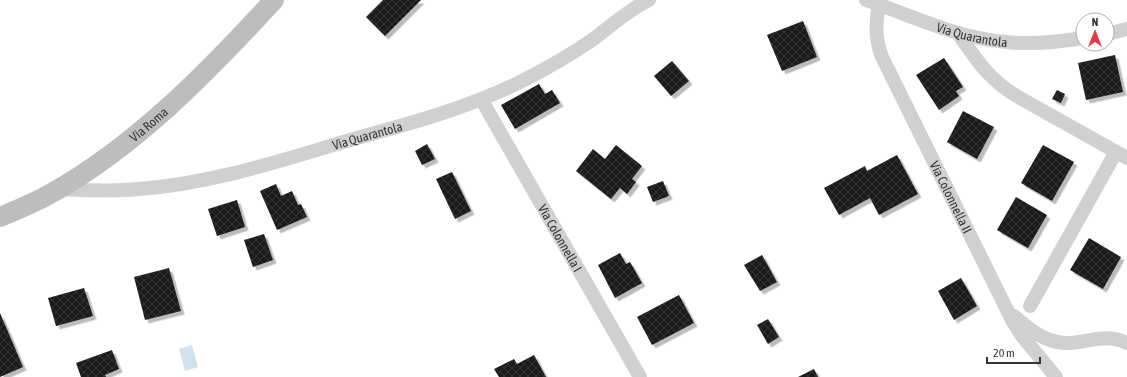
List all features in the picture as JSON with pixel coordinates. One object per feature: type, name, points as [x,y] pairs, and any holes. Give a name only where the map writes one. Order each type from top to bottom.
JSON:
[{"type":"main road","name":"Via Roma","points":[[0,217],[58,189],[107,156],[176,99],[218,60],[274,0]]},
{"type":"street","name":"Via Quarantola","points":[[58,189],[128,190],[193,181],[244,170],[422,120],[480,99],[517,83],[562,59],[592,40],[631,10],[649,0]]},
{"type":"street","name":"Via Quarantola","points":[[872,2],[958,33],[992,40],[1017,43],[1034,43],[1075,39]]},
{"type":"street","name":"Via Colonnella II","points":[[872,2],[877,42],[882,57],[1006,309],[1022,336],[1056,377]]},
{"type":"street","points":[[1115,32],[1127,29]]},
{"type":"street","points":[[958,33],[982,67],[1002,87],[1122,155],[1030,306]]},
{"type":"street","name":"Via Colonnella I","points":[[480,99],[640,377]]},
{"type":"street","points":[[1006,309],[1030,330],[1042,337],[1058,343],[1074,343],[1108,338],[1115,338],[1127,343]]},
{"type":"water","points":[[192,345],[198,367],[185,371],[179,349]]},
{"type":"building","points":[[383,0],[421,0],[385,36],[366,17]]},
{"type":"building","points":[[803,21],[817,57],[782,71],[767,35]]},
{"type":"building","points":[[1115,55],[1123,92],[1086,100],[1078,63]]},
{"type":"building","points":[[944,58],[963,87],[956,91],[959,96],[939,110],[916,75]]},
{"type":"building","points":[[672,61],[689,81],[671,96],[654,76]]},
{"type":"building","points":[[539,84],[545,94],[552,90],[560,103],[515,129],[501,105]]},
{"type":"building","points":[[1057,90],[1065,94],[1061,103],[1052,99]]},
{"type":"building","points":[[963,111],[994,127],[977,159],[947,142]]},
{"type":"building","points":[[427,144],[435,159],[422,165],[415,151]]},
{"type":"building","points":[[616,145],[642,166],[632,179],[636,182],[627,194],[620,188],[611,199],[576,171],[593,149],[605,159]]},
{"type":"building","points":[[1043,145],[1074,162],[1052,201],[1021,183]]},
{"type":"building","points":[[897,155],[918,194],[879,215],[870,198],[839,215],[824,188],[865,166],[867,171]]},
{"type":"building","points":[[452,172],[471,211],[455,219],[436,179]]},
{"type":"building","points":[[663,181],[669,196],[653,202],[647,187]]},
{"type":"building","points":[[276,184],[281,196],[292,191],[298,205],[301,204],[307,217],[277,230],[260,191]]},
{"type":"building","points":[[1016,197],[1047,215],[1028,248],[997,230]]},
{"type":"building","points":[[237,200],[245,227],[217,236],[208,209]]},
{"type":"building","points":[[264,234],[273,260],[253,267],[244,240]]},
{"type":"building","points":[[1089,238],[1121,257],[1103,289],[1070,270]]},
{"type":"building","points":[[620,253],[626,264],[630,262],[642,283],[615,298],[598,265]]},
{"type":"building","points":[[762,255],[777,282],[760,291],[744,265]]},
{"type":"building","points":[[169,268],[181,311],[145,320],[134,277]]},
{"type":"building","points":[[961,278],[977,306],[954,320],[938,291]]},
{"type":"building","points":[[84,288],[93,316],[56,326],[48,298]]},
{"type":"building","points":[[679,295],[694,323],[652,345],[637,317]]},
{"type":"building","points":[[0,313],[23,367],[0,377]]},
{"type":"building","points":[[768,319],[779,337],[768,344],[757,325]]},
{"type":"building","points":[[112,350],[119,369],[105,375],[106,377],[81,377],[76,363]]},
{"type":"building","points":[[534,355],[546,377],[499,377],[494,369],[514,359],[517,364]]},
{"type":"building","points":[[814,369],[818,377],[798,377]]}]
